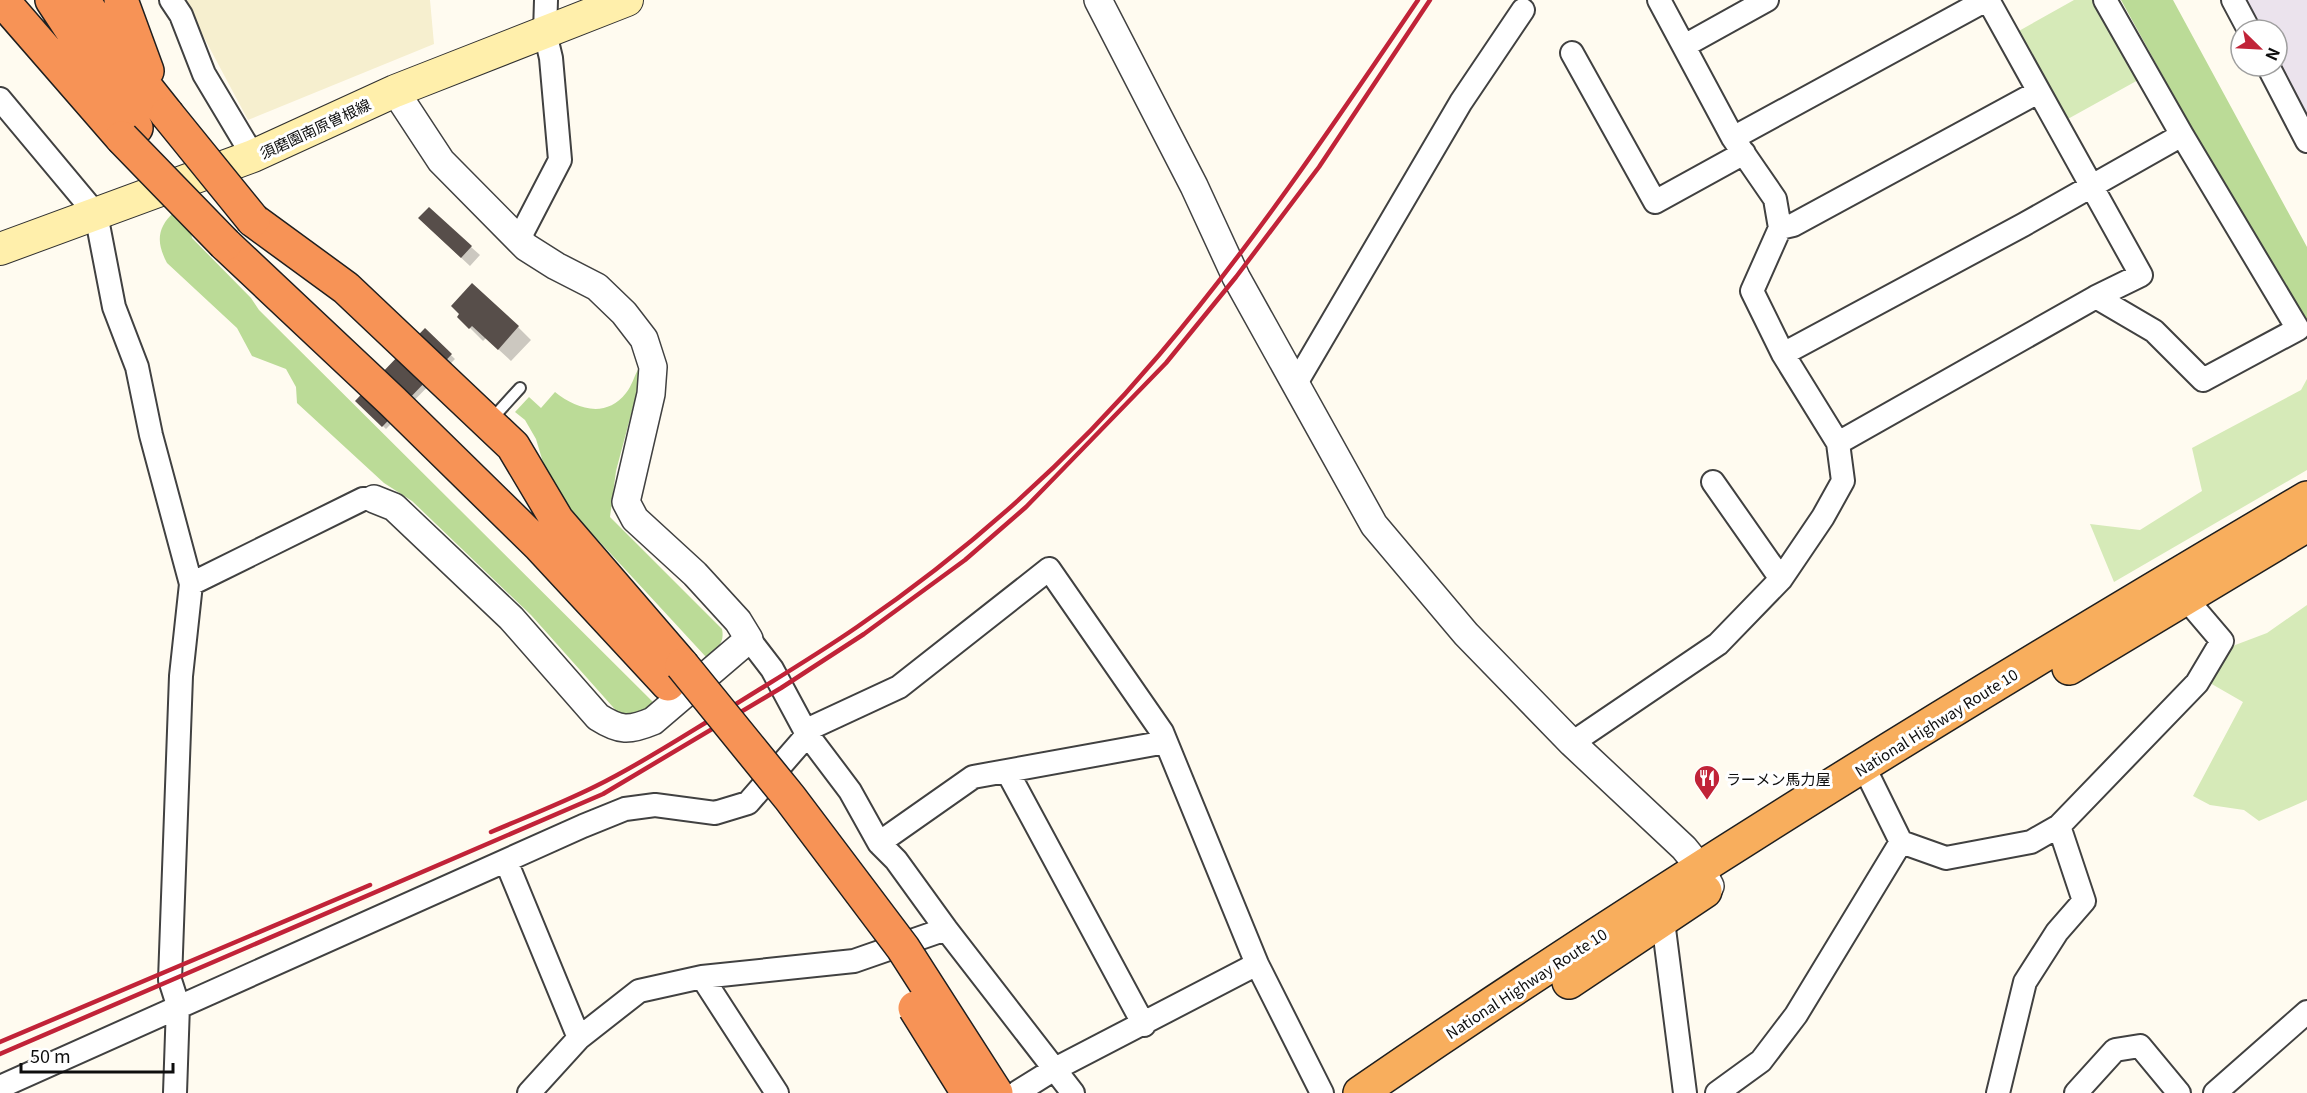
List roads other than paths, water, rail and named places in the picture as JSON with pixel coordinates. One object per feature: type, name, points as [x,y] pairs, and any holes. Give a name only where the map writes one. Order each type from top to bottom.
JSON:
[{"type":"highway","points":[[2,0],[130,134],[225,244],[392,400],[675,674],[790,798],[896,939],[996,1093]]},
{"type":"highway","points":[[52,0],[130,134]]},
{"type":"highway","points":[[83,0],[113,46],[253,220],[346,288],[513,446],[557,520],[675,674],[773,812],[883,958],[969,1093]]},
{"type":"highway","points":[[121,0],[143,63],[167,114]]},
{"type":"highway","name":"National Highway Route 10","points":[[1360,1093],[1869,776],[2177,588],[2307,498]]},
{"type":"highway","name":"National Highway Route 10","points":[[2177,588],[2307,525]]},
{"type":"highway","name":"National Highway Route 10","points":[[1397,1093],[1663,921],[1706,878]]},
{"type":"main road","name":"須磨園南原曽根線","points":[[0,249],[253,156],[395,91],[627,0]]},
{"type":"street","points":[[171,0],[181,15],[204,74],[253,156]]},
{"type":"street","points":[[519,239],[560,160],[551,57],[545,33],[546,0]]},
{"type":"street","points":[[1098,0],[1194,186],[1236,277],[1374,525],[1459,625],[1572,743],[1684,848],[1706,878]]},
{"type":"street","points":[[1572,743],[1718,644],[1781,579],[1823,517],[1843,481],[1838,443],[1783,354],[1752,291],[1780,228],[1775,199],[1738,145],[1659,0]]},
{"type":"street","points":[[1684,46],[1767,0]]},
{"type":"street","points":[[1572,53],[1655,202],[1738,145],[1988,0],[2140,275],[2096,297],[1838,443]]},
{"type":"street","points":[[2096,297],[2154,332],[2203,380],[2298,329],[2182,135],[2105,0]]},
{"type":"street","points":[[2233,0],[2243,18]]},
{"type":"street","points":[[1295,385],[1461,102],[1523,10]]},
{"type":"street","points":[[2274,78],[2307,141]]},
{"type":"street","points":[[395,91],[441,161],[519,239],[556,266],[597,287],[624,313],[644,339],[653,367],[651,394],[626,502],[635,519],[695,574],[738,621],[772,669],[807,734],[850,791],[879,843],[896,860],[1053,1070],[1073,1093]]},
{"type":"street","points":[[1780,228],[1793,225],[2038,92]]},
{"type":"street","points":[[0,99],[96,214],[114,307],[138,367],[152,435],[192,584],[181,676],[170,980],[178,1005],[175,1093]]},
{"type":"street","points":[[1783,354],[2182,135]]},
{"type":"street","points":[[1713,482],[1781,579]]},
{"type":"street","points":[[192,584],[363,499],[374,499],[394,507],[511,618],[598,717],[615,728],[635,728],[653,721],[749,639]]},
{"type":"street","points":[[0,1087],[178,1005],[625,809],[656,805],[715,813],[748,803],[815,726],[899,687],[1049,569],[1166,742],[1257,964],[1322,1093]]},
{"type":"street","points":[[1869,776],[1901,842],[1946,858],[2031,842],[2059,826],[2197,683],[2222,641],[2177,588]]},
{"type":"street","points":[[879,843],[973,777],[1166,742]]},
{"type":"street","points":[[1007,771],[1144,1025]]},
{"type":"street","points":[[1998,1093],[2010,1035],[2025,982],[2057,932],[2084,901],[2059,826]]},
{"type":"street","points":[[1717,1093],[1761,1061],[1797,1015],[1901,842]]},
{"type":"street","points":[[506,861],[579,1038]]},
{"type":"street","points":[[1663,921],[1685,1093]]},
{"type":"street","points":[[529,1093],[579,1038],[639,991],[702,977],[854,961],[946,929]]},
{"type":"street","points":[[1016,1093],[1053,1070],[1144,1025],[1257,964]]},
{"type":"street","points":[[702,977],[777,1093]]},
{"type":"street","points":[[2215,1093],[2307,1012]]},
{"type":"street","points":[[2076,1093],[2115,1050],[2140,1046],[2179,1093]]},
{"type":"lane","points":[[489,422],[520,388]]},
{"type":"railway","points":[[491,832],[570,798],[630,768],[809,659],[939,567],[1017,501],[1126,393],[1194,313],[1293,181],[1418,0]]},
{"type":"railway","points":[[0,1054],[603,794],[781,688],[864,634],[965,560],[1026,507],[1166,363],[1236,277],[1319,167],[1430,0]]},
{"type":"railway","points":[[0,1042],[370,885]]},
{"type":"place","name":"ラーメン馬力屋","points":[[1707,801]]}]
